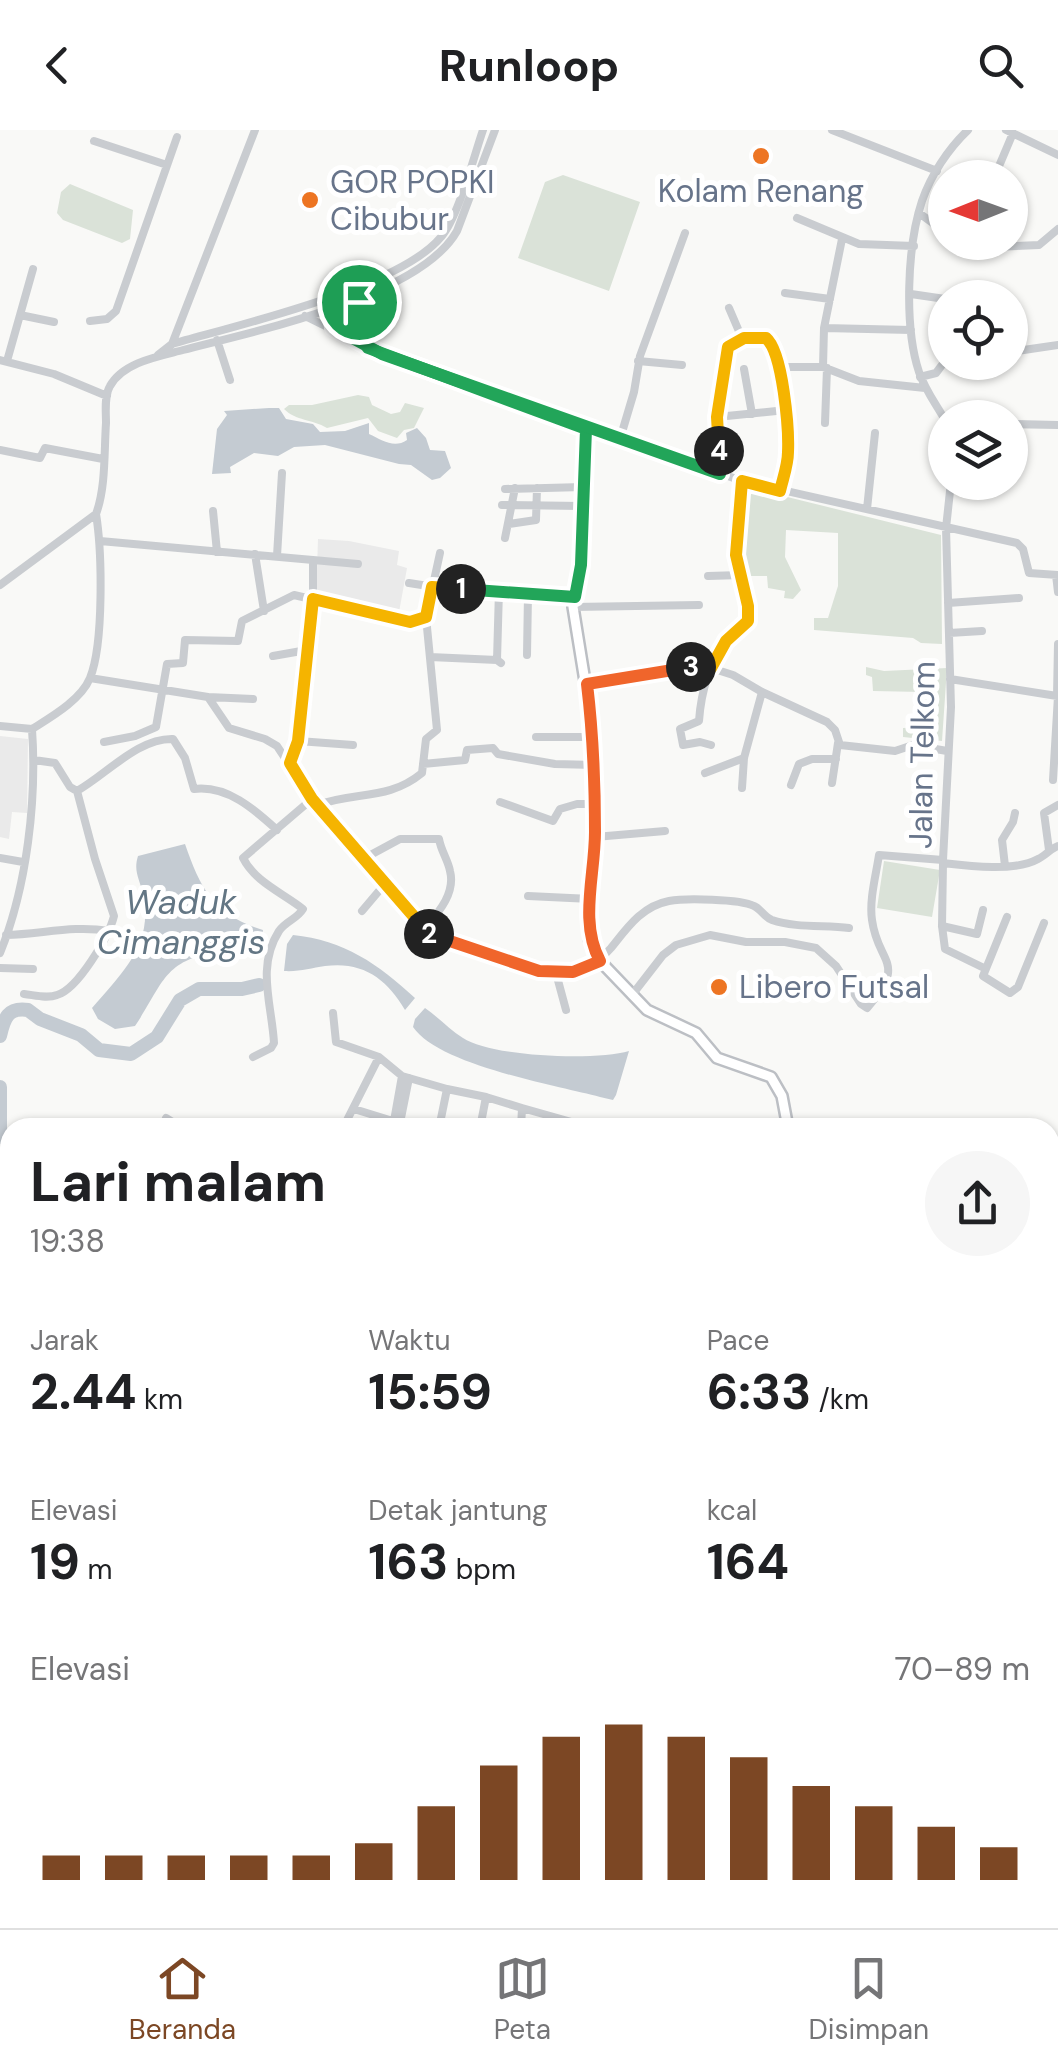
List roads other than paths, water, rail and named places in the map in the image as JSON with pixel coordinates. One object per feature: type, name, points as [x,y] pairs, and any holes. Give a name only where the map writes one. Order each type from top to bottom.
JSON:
[{"type":"main road","points":[[586,429],[581,565],[574,602],[594,737],[595,837],[588,933],[600,961],[647,1010],[696,1033],[717,1058],[771,1077],[782,1096],[786,1118]]},
{"type":"street","points":[[172,344],[255,130]]},
{"type":"street","points":[[832,130],[928,167]]},
{"type":"street","points":[[944,160],[968,130]]},
{"type":"street","points":[[0,726],[32,728],[78,694],[90,678],[100,583],[96,514],[110,386],[121,373],[158,355],[332,308],[432,262],[450,244],[494,133],[483,131],[448,228],[439,240],[396,268],[339,294],[172,344],[158,355]]},
{"type":"street","points":[[1000,160],[1009,132],[1058,155]]},
{"type":"street","points":[[90,321],[107,319],[116,311],[177,137]]},
{"type":"street","points":[[94,141],[167,166]]},
{"type":"street","points":[[478,144],[488,149]]},
{"type":"street","points":[[928,191],[918,213],[911,294],[920,377],[932,400]]},
{"type":"street","points":[[918,213],[928,220]]},
{"type":"street","points":[[796,218],[842,239],[867,245],[914,246]]},
{"type":"street","points":[[1028,245],[1039,245],[1058,229]]},
{"type":"street","points":[[620,439],[638,361],[685,232]]},
{"type":"street","points":[[826,422],[824,328],[842,239]]},
{"type":"street","points":[[32,268],[4,360],[54,374],[107,396]]},
{"type":"street","points":[[785,293],[830,299]]},
{"type":"street","points":[[334,328],[332,308],[339,294]]},
{"type":"street","points":[[911,294],[928,296]]},
{"type":"street","points":[[362,296],[356,324],[362,344]]},
{"type":"street","points":[[728,308],[744,338]]},
{"type":"street","points":[[20,315],[54,322]]},
{"type":"street","points":[[305,316],[382,354],[720,474],[1017,543],[1023,550],[1029,574],[1057,575],[1058,592]]},
{"type":"street","points":[[824,328],[912,330]]},
{"type":"street","points":[[720,474],[717,417],[728,347],[744,338],[770,340],[786,410],[788,456],[780,491]]},
{"type":"street","points":[[217,340],[230,380]]},
{"type":"street","points":[[1028,349],[1058,344]]},
{"type":"street","points":[[638,361],[682,364]]},
{"type":"street","points":[[777,366],[825,367],[859,381],[925,388]]},
{"type":"street","points":[[744,370],[752,414]]},
{"type":"street","points":[[920,377],[928,375]]},
{"type":"street","points":[[717,417],[786,410]]},
{"type":"street","points":[[1028,424],[1058,425]]},
{"type":"street","points":[[867,509],[875,433]]},
{"type":"street","points":[[0,450],[40,458],[45,448],[104,459]]},
{"type":"street","points":[[277,556],[282,473]]},
{"type":"street","points":[[711,745],[683,744],[680,729],[700,721],[711,668],[726,641],[749,618],[736,555],[742,481]]},
{"type":"street","points":[[505,488],[583,487]]},
{"type":"street","points":[[505,538],[515,488]]},
{"type":"street","points":[[509,524],[535,521],[537,488]]},
{"type":"street","name":"Jalan Telkom","points":[[950,500],[946,528],[950,679],[943,862],[1005,866],[1035,860],[1053,848]]},
{"type":"street","points":[[502,505],[582,506]]},
{"type":"street","points":[[213,511],[217,552]]},
{"type":"street","points":[[0,585],[96,514]]},
{"type":"street","points":[[100,541],[358,564]]},
{"type":"street","points":[[254,1057],[274,1043],[266,980],[277,936],[301,914],[242,860],[315,802],[383,794],[419,776],[426,739],[438,730],[426,617],[440,553]]},
{"type":"street","points":[[255,554],[264,606]]},
{"type":"street","points":[[290,763],[298,741],[313,599],[313,560]]},
{"type":"street","points":[[708,576],[741,575]]},
{"type":"street","points":[[409,583],[499,590],[574,602],[699,605]]},
{"type":"street","points":[[430,658],[499,662],[499,590]]},
{"type":"street","points":[[527,656],[528,594]]},
{"type":"street","points":[[104,742],[155,729],[167,664],[183,662],[184,640],[235,642],[242,621],[264,606],[291,596],[409,622],[426,617]]},
{"type":"street","points":[[948,603],[1019,598]]},
{"type":"street","points":[[949,632],[982,632]]},
{"type":"street","points":[[1053,780],[1058,644]]},
{"type":"street","points":[[272,656],[308,650]]},
{"type":"street","points":[[587,684],[675,669],[711,668],[733,674],[828,722],[838,743],[832,783]]},
{"type":"street","points":[[90,678],[208,698],[253,699]]},
{"type":"street","points":[[950,679],[1058,696]]},
{"type":"street","points":[[742,788],[744,758],[762,692]]},
{"type":"street","points":[[208,698],[229,728],[270,740],[315,802],[432,936],[522,967],[556,973],[573,972],[600,961],[634,920],[650,908],[672,900],[750,905],[772,920],[849,928]]},
{"type":"street","points":[[0,953],[23,862],[34,760],[32,728]]},
{"type":"street","points":[[536,737],[594,737]]},
{"type":"street","points":[[77,791],[144,744],[170,738],[180,747],[194,789],[214,789],[235,799],[278,830]]},
{"type":"street","points":[[298,741],[354,745]]},
{"type":"street","points":[[838,743],[880,751],[895,752],[913,745],[948,751]]},
{"type":"street","points":[[423,764],[465,760],[468,750],[494,748],[498,754],[555,764],[595,765]]},
{"type":"street","points":[[705,773],[744,758]]},
{"type":"street","points":[[791,786],[799,764],[812,759],[836,759]]},
{"type":"street","points":[[24,994],[62,993],[96,955],[109,931],[114,908],[95,859],[77,791],[70,787],[55,763],[34,760]]},
{"type":"street","points":[[500,802],[553,821],[560,810],[576,804],[595,804]]},
{"type":"street","points":[[1053,848],[1044,813],[1058,805]]},
{"type":"street","points":[[1005,866],[1002,840],[1015,813]]},
{"type":"street","points":[[595,837],[665,831]]},
{"type":"street","points":[[363,859],[400,840],[439,839],[442,855],[450,866],[452,885],[440,910],[424,930]]},
{"type":"street","points":[[632,995],[676,944],[710,935],[816,948],[830,958],[860,1004],[867,1008],[890,972],[872,920],[879,855],[943,862],[942,926],[946,951],[984,968]]},
{"type":"street","points":[[0,858],[23,862]]},
{"type":"street","points":[[362,911],[384,885]]},
{"type":"street","points":[[528,896],[591,899]]},
{"type":"street","points":[[942,926],[976,934],[983,910]]},
{"type":"street","points":[[1007,918],[984,968],[984,979],[1008,993],[1014,992],[1044,923]]},
{"type":"street","points":[[6,935],[64,932],[79,926],[109,931]]},
{"type":"street","points":[[0,968],[33,968]]},
{"type":"street","points":[[556,973],[566,1010]]},
{"type":"street","points":[[334,1013],[336,1042],[379,1057],[405,1077],[557,1118]]},
{"type":"street","points":[[349,1118],[379,1057]]},
{"type":"street","points":[[398,1118],[405,1077]]},
{"type":"street","points":[[441,1118],[447,1089]]},
{"type":"street","points":[[482,1118],[486,1097]]},
{"type":"street","points":[[522,1108],[522,1118]]},
{"type":"street","points":[[354,1109],[378,1118]]},
{"type":"water","points":[[279,408],[286,419],[313,424],[320,432],[345,431],[369,423],[369,434],[393,444],[407,440],[406,433],[417,428],[430,450],[445,451],[451,468],[432,480],[411,465],[325,445],[294,447],[278,456],[254,453],[230,467],[231,473],[212,474],[217,429],[227,415],[224,411]]},
{"type":"water","name":"Waduk Cimanggis","points":[[185,844],[212,899],[232,917],[263,930],[260,949],[187,960],[159,986],[135,1026],[115,1029],[98,1019],[92,1008],[124,970],[140,943],[145,912],[138,856]]},
{"type":"water","name":"Waduk Cimanggis","points":[[293,935],[344,948],[388,975],[415,998],[405,1010],[382,981],[351,966],[284,971],[287,944]]},
{"type":"water","points":[[425,1008],[463,1038],[496,1049],[569,1056],[629,1051],[616,1095],[613,1100],[471,1063],[427,1040],[413,1027]]},
{"type":"waterway","points":[[0,1036],[8,1015],[28,1010],[40,1019],[81,1035],[99,1050],[131,1054],[157,1037],[180,1000],[199,989],[259,985]]},
{"type":"waterway","points":[[0,1087],[0,1137]]},
{"type":"place","name":"Kolam Renang","points":[[761,156]]},
{"type":"place","name":"GOR POPKI Cibubur","points":[[310,200]]},
{"type":"place","name":"Libero Futsal","points":[[719,987]]}]
